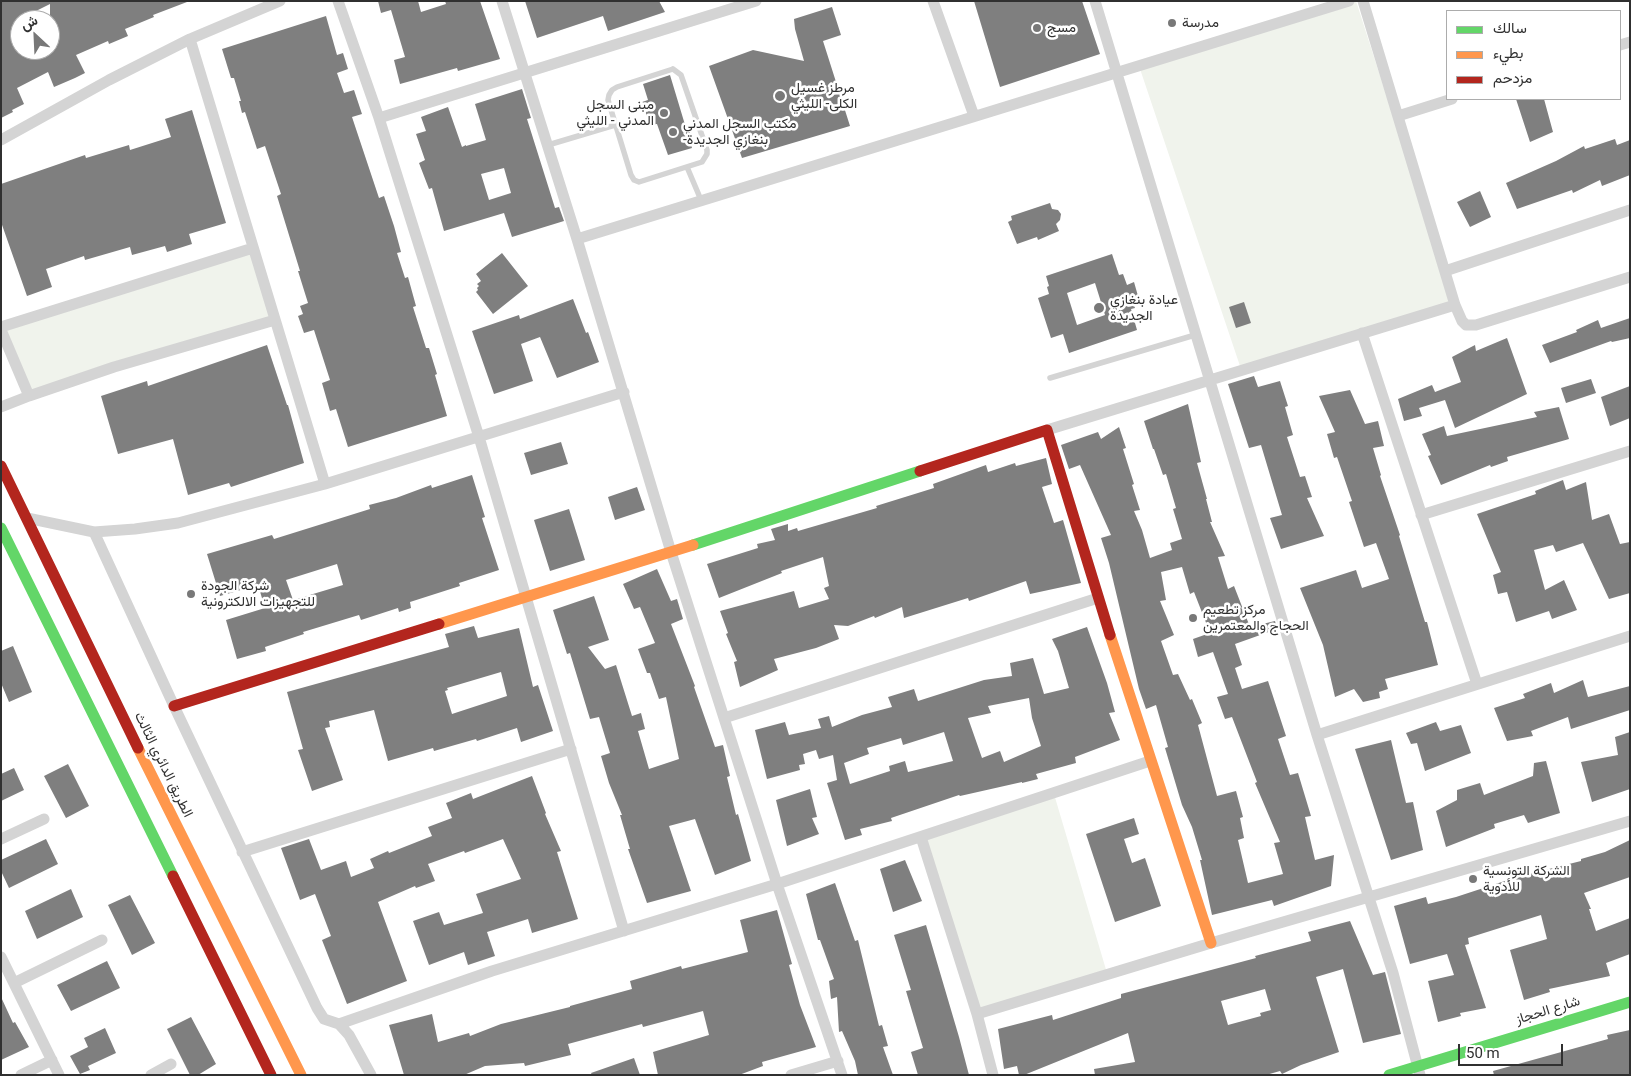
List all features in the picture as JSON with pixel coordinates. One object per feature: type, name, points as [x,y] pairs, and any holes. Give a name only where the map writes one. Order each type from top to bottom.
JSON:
[{"type":"main road","points":[[174,706],[526,595],[671,552],[1047,430],[1150,762],[1211,943]]},
{"type":"main road","name":"الطريق الدائري الثالث","points":[[1,466],[301,1075]]},
{"type":"main road","points":[[1,528],[271,1075]]},
{"type":"main road","name":"شارع الحجاز","points":[[1389,1075],[1419,1070],[1630,1002]]},
{"type":"street","points":[[1,140],[109,80],[190,40],[280,1]]},
{"type":"street","points":[[338,1],[379,118],[478,437],[624,931]]},
{"type":"street","points":[[502,1],[577,238],[671,552],[777,884],[842,1075]]},
{"type":"street","points":[[379,118],[756,1]]},
{"type":"street","points":[[932,1],[974,116]]},
{"type":"street","points":[[1095,1],[1208,380],[1317,735],[1393,973],[1419,1070]]},
{"type":"street","points":[[577,238],[1349,1]]},
{"type":"street","points":[[1363,1],[1455,305],[1462,321],[1471,326],[1630,277]]},
{"type":"street","points":[[190,40],[325,484]]},
{"type":"street","points":[[1398,116],[1449,100]]},
{"type":"street","points":[[1445,271],[1630,210]]},
{"type":"street","points":[[28,396],[1,329],[254,248]]},
{"type":"street","points":[[1047,430],[1455,305]]},
{"type":"street","points":[[1,408],[28,396],[114,367],[275,320]]},
{"type":"street","points":[[1362,333],[1477,684]]},
{"type":"street","points":[[27,518],[94,532],[178,523],[325,484],[624,392]]},
{"type":"street","points":[[1421,515],[1630,451]]},
{"type":"street","points":[[94,532],[316,1008],[324,1019],[339,1024],[355,1044],[371,1075]]},
{"type":"street","points":[[724,718],[1098,598]]},
{"type":"street","points":[[1317,735],[1630,636]]},
{"type":"street","points":[[242,852],[571,750]]},
{"type":"street","points":[[339,1024],[492,971],[777,884],[1150,762]]},
{"type":"street","points":[[1,838],[44,819]]},
{"type":"street","points":[[977,1014],[1211,943],[1630,821]]},
{"type":"street","points":[[921,837],[977,1014],[993,1075]]},
{"type":"street","points":[[14,983],[102,940]]},
{"type":"street","points":[[1,957],[59,1075]]},
{"type":"street","points":[[21,1075],[52,1060]]},
{"type":"street","points":[[791,1075],[838,1061]]},
{"type":"street","points":[[151,1075],[171,1064]]},
{"type":"lane","points":[[674,69],[678,71],[707,150],[702,162],[687,167],[644,181],[634,180],[608,100],[612,90],[668,70],[674,69]]},
{"type":"lane","points":[[548,145],[615,125]]},
{"type":"lane","points":[[687,167],[701,200]]},
{"type":"lane","points":[[1050,378],[1195,335]]},
{"type":"shaded area","points":[[1333,1],[1356,1],[1453,303],[1240,366],[1138,63]]},
{"type":"shaded area","points":[[256,247],[277,318],[30,395],[1,327]]},
{"type":"shaded area","points":[[1054,794],[1107,973],[977,1013],[921,837]]},
{"type":"building","points":[[1,1],[187,1],[125,29],[128,36],[109,44],[108,41],[76,55],[85,73],[54,87],[48,72],[17,88],[24,104],[12,110],[13,112],[1,118]]},
{"type":"building","points":[[378,1],[418,1],[421,12],[446,4],[445,1],[480,1],[500,59],[458,71],[457,68],[400,84],[394,60],[405,57],[391,10],[381,13]]},
{"type":"building","points":[[525,1],[659,1],[665,12],[608,31],[603,16],[537,38]]},
{"type":"building","name":"مسج","points":[[974,1],[1082,1],[1100,54],[1000,87]]},
{"type":"building","name":"مرطز غسيل الكلى- الليثي","points":[[832,7],[841,35],[823,41],[850,126],[742,158],[709,66],[753,50],[804,61],[794,19]]},
{"type":"building","points":[[326,16],[337,55],[343,53],[348,69],[337,73],[344,93],[354,90],[362,114],[352,117],[379,198],[384,196],[394,226],[401,252],[397,253],[405,278],[408,277],[416,306],[413,307],[426,348],[429,348],[447,416],[348,447],[336,409],[330,411],[322,383],[330,380],[314,330],[304,333],[298,316],[303,314],[300,306],[308,303],[277,196],[281,194],[265,146],[257,149],[245,112],[242,113],[239,101],[241,101],[234,78],[231,78],[222,49]]},
{"type":"building","name":"مبنى السجل المدني - الليثي","points":[[670,75],[692,148],[668,155],[657,124],[650,125],[642,102],[648,100],[643,84]]},
{"type":"building","points":[[522,89],[531,118],[527,119],[555,208],[559,207],[564,221],[512,237],[504,213],[444,231],[432,188],[429,189],[419,163],[425,160],[416,134],[426,131],[421,117],[448,107],[462,147],[486,140],[475,104]],"holes":[[[504,168],[511,193],[489,200],[481,174]]]},
{"type":"building","points":[[1516,100],[1544,100],[1553,132],[1530,142]]},
{"type":"building","points":[[192,110],[226,223],[189,234],[192,244],[167,252],[165,246],[132,255],[130,247],[85,260],[84,256],[46,269],[52,287],[27,296],[1,222],[1,184],[85,155],[86,158],[129,145],[130,150],[171,137],[165,119]]},
{"type":"building","points":[[1615,139],[1617,145],[1630,140],[1630,175],[1602,186],[1600,180],[1573,193],[1572,190],[1517,209],[1506,183],[1556,161],[1584,146],[1585,149]]},
{"type":"building","points":[[1480,191],[1491,217],[1470,227],[1457,202]]},
{"type":"building","points":[[1050,203],[1052,209],[1058,210],[1061,214],[1060,220],[1056,224],[1059,231],[1038,240],[1037,237],[1017,244],[1008,222],[1012,220],[1011,216]]},
{"type":"building","points":[[502,253],[528,286],[493,314],[476,292],[479,286],[477,284],[481,281],[476,274]]},
{"type":"building","points":[[1112,254],[1119,275],[1123,274],[1127,285],[1134,282],[1138,296],[1132,298],[1135,308],[1131,309],[1137,330],[1069,353],[1063,334],[1051,338],[1038,298],[1049,294],[1046,276]],"holes":[[[1095,283],[1105,315],[1077,325],[1067,293]]]},
{"type":"building","points":[[573,299],[599,362],[557,378],[540,337],[521,344],[533,381],[494,394],[472,331],[519,315],[520,319]]},
{"type":"building","points":[[1244,302],[1251,323],[1236,328],[1229,307]]},
{"type":"building","points":[[1630,318],[1630,338],[1611,341],[1550,363],[1542,345],[1577,332],[1576,330],[1598,320],[1601,328]]},
{"type":"building","points":[[1507,338],[1527,394],[1455,428],[1445,400],[1419,408],[1422,416],[1404,421],[1398,399],[1432,385],[1435,392],[1461,382],[1452,357],[1475,345],[1476,351]]},
{"type":"building","points":[[267,345],[288,405],[304,463],[231,487],[229,483],[188,495],[173,439],[118,454],[101,396],[147,381],[148,386]]},
{"type":"building","points":[[1254,376],[1258,387],[1280,381],[1288,406],[1285,407],[1293,435],[1287,437],[1300,477],[1305,476],[1312,497],[1307,498],[1324,536],[1281,549],[1270,518],[1282,515],[1261,445],[1249,448],[1228,384]]},
{"type":"building","points":[[1591,379],[1596,393],[1566,403],[1561,388]]},
{"type":"building","points":[[1630,386],[1630,418],[1610,426],[1601,397]]},
{"type":"building","points":[[1350,390],[1365,424],[1378,421],[1384,446],[1373,448],[1425,622],[1427,622],[1438,665],[1385,679],[1388,689],[1379,692],[1380,698],[1363,702],[1354,689],[1335,697],[1323,645],[1300,588],[1356,570],[1362,588],[1389,579],[1376,543],[1364,547],[1349,502],[1352,501],[1337,457],[1334,458],[1327,434],[1335,432],[1319,396]]},
{"type":"building","points":[[1188,404],[1201,462],[1197,463],[1207,499],[1212,522],[1210,522],[1225,556],[1218,557],[1228,589],[1234,586],[1250,627],[1275,621],[1277,629],[1235,644],[1242,665],[1235,668],[1242,689],[1268,681],[1286,736],[1278,739],[1290,775],[1298,773],[1311,816],[1305,817],[1315,860],[1334,855],[1331,886],[1274,906],[1272,900],[1212,915],[1200,860],[1202,860],[1192,827],[1182,805],[1165,748],[1168,747],[1156,705],[1146,709],[1139,689],[1109,563],[1101,538],[1111,535],[1080,465],[1069,469],[1061,445],[1098,432],[1101,439],[1119,427],[1126,448],[1123,449],[1140,510],[1134,511],[1150,558],[1172,550],[1170,543],[1182,539],[1173,509],[1176,508],[1166,474],[1163,475],[1144,421]],"holes":[[[1182,567],[1190,594],[1194,592],[1210,633],[1193,639],[1198,657],[1213,652],[1228,694],[1217,697],[1225,719],[1232,717],[1257,782],[1255,783],[1280,842],[1274,843],[1283,874],[1248,883],[1238,840],[1244,838],[1240,818],[1243,817],[1236,791],[1217,796],[1198,725],[1202,723],[1192,699],[1190,700],[1178,674],[1173,675],[1161,641],[1174,635],[1160,601],[1166,600],[1161,572]]]},
{"type":"building","points":[[1559,407],[1569,439],[1507,457],[1508,461],[1491,467],[1490,465],[1441,485],[1428,456],[1431,455],[1422,434],[1444,426],[1447,436],[1537,417],[1534,412]]},
{"type":"building","points":[[561,442],[568,464],[531,475],[524,453]]},
{"type":"building","points":[[1046,458],[1052,484],[1042,487],[1054,523],[1063,520],[1081,583],[1030,594],[1026,581],[969,601],[968,598],[904,618],[902,607],[848,626],[834,625],[839,639],[816,648],[774,659],[778,670],[740,687],[734,662],[737,661],[726,634],[728,633],[720,611],[794,591],[799,608],[829,599],[824,588],[829,586],[823,557],[781,571],[782,573],[719,598],[707,564],[758,548],[757,544],[775,540],[771,529],[788,524],[788,531],[797,528],[798,531],[877,508],[876,506],[934,488],[933,484],[986,465],[988,472],[1015,463],[1016,466]]},
{"type":"building","points":[[472,475],[485,517],[482,518],[499,570],[459,583],[460,586],[410,602],[411,608],[399,612],[398,608],[361,620],[359,615],[303,632],[304,634],[265,647],[266,651],[237,659],[226,620],[265,608],[258,585],[220,596],[207,554],[272,535],[274,539],[370,509],[369,505],[396,498],[431,485],[432,488]],"holes":[[[337,564],[343,585],[293,600],[286,580]]]},
{"type":"building","points":[[1563,480],[1566,490],[1586,482],[1592,520],[1609,514],[1620,544],[1630,542],[1630,593],[1609,599],[1583,543],[1556,552],[1553,545],[1534,550],[1545,590],[1564,580],[1577,610],[1552,619],[1549,611],[1516,622],[1507,592],[1498,594],[1493,575],[1501,572],[1477,514],[1536,494],[1535,491]]},
{"type":"building","points":[[637,487],[645,510],[615,520],[608,497]]},
{"type":"building","points":[[569,509],[585,560],[550,571],[534,520]]},
{"type":"building","points":[[657,569],[671,601],[677,599],[683,619],[671,624],[695,686],[715,747],[723,745],[730,776],[727,777],[736,815],[738,814],[751,861],[715,875],[695,819],[669,826],[691,891],[647,903],[628,849],[630,849],[620,815],[622,815],[609,783],[601,756],[610,753],[599,717],[590,719],[570,653],[567,654],[553,610],[594,596],[609,640],[588,647],[605,669],[616,665],[632,716],[641,713],[645,729],[638,731],[649,769],[679,759],[666,697],[659,699],[650,673],[647,673],[638,649],[655,643],[640,607],[634,609],[623,584]]},
{"type":"building","points":[[474,626],[478,638],[519,628],[533,687],[538,685],[553,731],[521,742],[517,728],[477,741],[476,739],[434,751],[433,748],[388,761],[374,710],[329,721],[330,727],[325,728],[343,780],[312,791],[298,750],[303,749],[287,692],[449,647],[445,634]],"holes":[[[501,672],[507,696],[452,714],[445,691],[448,690],[447,688]]]},
{"type":"building","points":[[1087,627],[1115,712],[1109,713],[1120,740],[1075,757],[1076,763],[1036,774],[1038,779],[959,795],[891,818],[892,821],[860,829],[862,835],[845,840],[827,783],[837,780],[833,755],[819,759],[816,750],[803,754],[805,764],[799,765],[800,770],[767,779],[755,730],[785,722],[789,735],[821,728],[818,719],[829,716],[832,727],[862,715],[892,707],[888,697],[914,689],[918,701],[984,680],[1012,676],[1010,663],[1033,658],[1044,694],[1069,688],[1058,651],[1052,639]],"holes":[[[1029,698],[1032,718],[1041,746],[1004,762],[1000,751],[982,758],[968,718],[991,713],[988,706]],[[944,732],[953,761],[908,772],[905,761],[889,766],[890,771],[850,784],[844,763],[869,754],[867,748],[901,738],[903,745]]]},
{"type":"building","points":[[13,646],[32,692],[9,702],[1,683],[1,651]]},
{"type":"building","points":[[1583,680],[1588,697],[1630,686],[1630,710],[1571,729],[1568,717],[1531,731],[1533,736],[1507,741],[1494,708],[1525,698],[1523,694],[1551,683],[1554,693]]},
{"type":"building","points":[[1436,722],[1440,731],[1461,725],[1471,753],[1425,771],[1417,743],[1411,744],[1406,733]]},
{"type":"building","points":[[1630,732],[1630,789],[1592,802],[1581,762],[1618,755],[1615,737]]},
{"type":"building","points":[[1391,740],[1406,803],[1413,802],[1423,850],[1391,860],[1355,749]]},
{"type":"building","points":[[1546,761],[1560,813],[1528,823],[1524,815],[1494,824],[1495,828],[1446,847],[1436,811],[1457,800],[1457,790],[1480,783],[1484,795],[1533,776],[1534,763]]},
{"type":"building","points":[[68,764],[89,806],[66,818],[44,776]]},
{"type":"building","points":[[14,768],[24,790],[1,801],[1,774]]},
{"type":"building","points":[[532,776],[545,814],[561,851],[557,852],[578,919],[532,933],[528,919],[487,932],[495,956],[468,965],[464,952],[429,965],[413,921],[439,912],[444,925],[483,913],[476,894],[521,879],[503,839],[428,864],[435,881],[416,888],[415,886],[378,902],[407,981],[347,1004],[322,940],[331,936],[315,894],[300,900],[281,848],[309,839],[321,870],[346,861],[351,877],[374,868],[370,859],[432,836],[428,827],[452,818],[446,803],[471,793],[473,799]]},
{"type":"building","points":[[810,789],[817,817],[812,818],[819,834],[787,846],[776,800]]},
{"type":"building","points":[[1134,818],[1139,834],[1124,839],[1132,863],[1145,858],[1161,906],[1115,922],[1086,834]]},
{"type":"building","points":[[46,839],[58,864],[9,888],[1,871],[1,860]]},
{"type":"building","points":[[1630,840],[1630,877],[1584,893],[1591,909],[1589,909],[1596,931],[1630,918],[1630,954],[1606,963],[1610,976],[1549,989],[1550,992],[1524,1000],[1510,950],[1547,939],[1541,915],[1468,938],[1469,944],[1465,945],[1486,1008],[1460,1013],[1461,1016],[1438,1022],[1428,981],[1454,975],[1447,954],[1410,964],[1394,906],[1426,897],[1428,904],[1456,897],[1517,877],[1581,861],[1581,859],[1605,852]]},
{"type":"building","points":[[905,860],[922,901],[893,912],[880,869]]},
{"type":"building","points":[[835,883],[855,941],[858,940],[879,1026],[882,1025],[888,1046],[883,1047],[893,1075],[858,1075],[855,1061],[842,1031],[839,1032],[837,997],[831,999],[829,981],[834,979],[820,940],[818,940],[806,894]]},
{"type":"building","points":[[71,889],[83,917],[37,939],[25,911]]},
{"type":"building","points":[[130,895],[155,943],[132,955],[108,905]]},
{"type":"building","points":[[777,910],[792,964],[789,965],[800,1005],[816,1047],[762,1062],[763,1066],[739,1075],[658,1075],[653,1052],[709,1035],[703,1011],[643,1027],[642,1024],[568,1044],[571,1055],[525,1066],[524,1063],[485,1066],[464,1075],[404,1075],[389,1025],[432,1014],[438,1042],[469,1033],[470,1036],[501,1024],[632,989],[630,981],[681,966],[682,969],[748,952],[740,920]]},
{"type":"building","points":[[1350,921],[1373,975],[1385,972],[1401,1034],[1363,1043],[1343,969],[1316,977],[1339,1052],[1301,1065],[1282,1074],[1280,1071],[1266,1075],[1095,1075],[1094,1069],[1135,1062],[1128,1033],[1024,1075],[1019,1075],[1017,1066],[1004,1069],[998,1029],[1052,1015],[1053,1020],[1121,998],[1121,994],[1256,958],[1255,956],[1311,941],[1308,932]],"holes":[[[1265,989],[1271,1010],[1260,1013],[1261,1016],[1228,1025],[1221,1001]]]},
{"type":"building","points":[[926,925],[969,1075],[918,1075],[911,1052],[923,1048],[906,991],[911,990],[894,935]]},
{"type":"building","points":[[107,961],[120,988],[71,1011],[57,985]]},
{"type":"building","points":[[1,997],[13,1023],[15,1022],[29,1047],[1,1060]]},
{"type":"building","points":[[191,1017],[216,1064],[198,1075],[190,1075],[167,1029]]},
{"type":"building","points":[[105,1028],[116,1053],[88,1066],[90,1070],[80,1074],[70,1056],[88,1047],[84,1038]]},
{"type":"building","points":[[1630,1030],[1630,1075],[1494,1075],[1493,1071],[1608,1039],[1607,1035]]},
{"type":"building","points":[[634,1058],[640,1075],[592,1075],[591,1073]]},
{"type":"traffic: fast","points":[[693,545],[920,471]]},
{"type":"traffic: fast","points":[[1,528],[173,876]]},
{"type":"traffic: fast","points":[[1389,1075],[1630,1002]]},
{"type":"traffic: slow","points":[[439,624],[693,545]]},
{"type":"traffic: slow","points":[[1110,635],[1211,943]]},
{"type":"traffic: slow","points":[[138,748],[301,1075]]},
{"type":"traffic: jam","points":[[920,471],[1047,430],[1110,635]]},
{"type":"traffic: jam","points":[[1,466],[138,748]]},
{"type":"traffic: jam","points":[[174,706],[439,624]]},
{"type":"traffic: jam","points":[[173,876],[271,1075]]},
{"type":"place","name":"مدرسة","points":[[1172,23]]},
{"type":"place","name":"مسج","points":[[1037,28]]},
{"type":"place","name":"مرطز غسيل الكلى- الليثي","points":[[780,96]]},
{"type":"place","name":"مبنى السجل المدني - الليثي","points":[[664,113]]},
{"type":"place","name":"مكتب السجل المدني -بنغازي الجديدة","points":[[673,132]]},
{"type":"place","name":"عيادة بنغازي الجديدة","points":[[1099,308]]},
{"type":"place","name":"شركة الجودة للتجهيزات الالكترونية","points":[[191,594]]},
{"type":"place","name":"مركز تطعيم الحجاج والمعتمرين","points":[[1193,618]]},
{"type":"place","name":"الشركة التونسية للأدوية","points":[[1473,879]]}]
